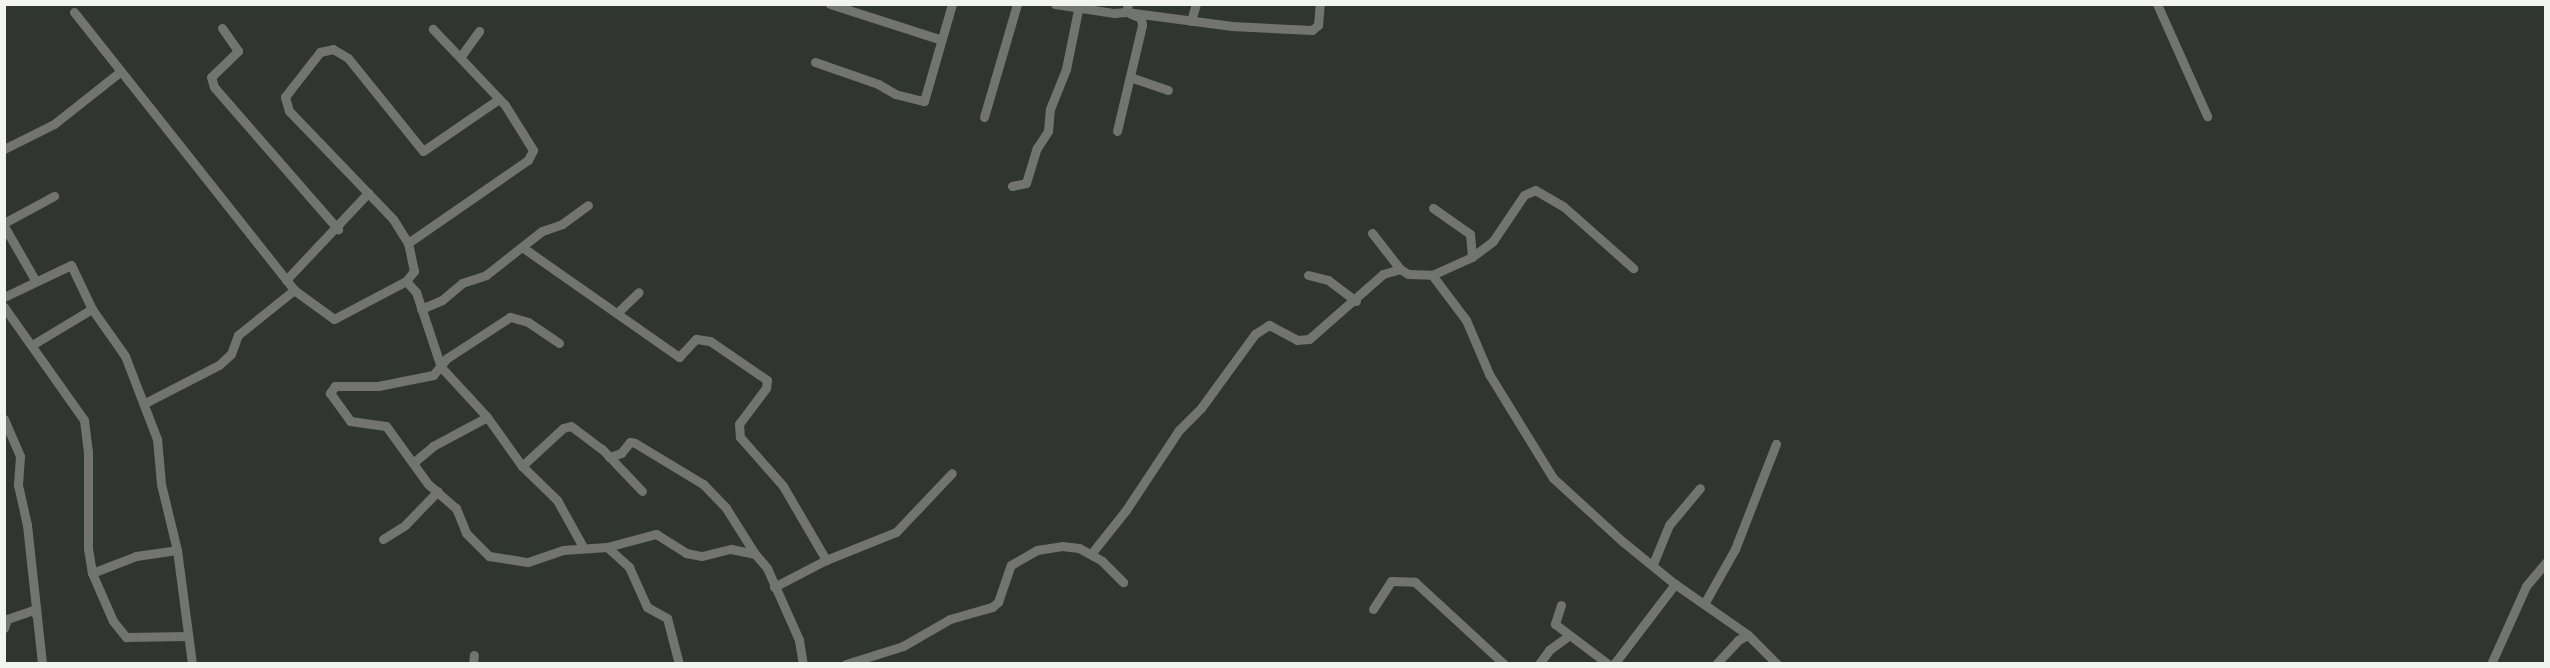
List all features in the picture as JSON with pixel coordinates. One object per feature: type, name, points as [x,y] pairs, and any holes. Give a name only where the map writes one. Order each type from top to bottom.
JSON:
[{"type":"street","points":[[830,4],[939,39]]},
{"type":"street","points":[[815,62],[920,103],[930,84],[939,39],[952,4]]},
{"type":"street","points":[[984,117],[1017,4]]},
{"type":"street","points":[[1055,4],[1078,10],[1127,8],[1191,21],[1312,30],[1318,25],[1320,4]]},
{"type":"street","points":[[1191,21],[1196,4]]},
{"type":"street","points":[[2157,4],[2207,116]]},
{"type":"street","points":[[1117,131],[1142,25],[1141,18],[1127,8]]},
{"type":"street","points":[[1012,186],[1026,183],[1037,148],[1048,131],[1050,109],[1066,69],[1078,10]]},
{"type":"street","points":[[74,12],[294,290],[334,319],[406,281],[414,271],[408,243],[368,193],[286,104],[285,97],[320,52],[333,49],[348,58],[423,151],[499,99]]},
{"type":"street","points":[[222,28],[238,51],[211,77],[214,87],[277,164],[338,229]]},
{"type":"street","points":[[408,243],[528,160],[533,150],[530,141],[499,99],[434,29]]},
{"type":"street","points":[[461,56],[479,31]]},
{"type":"street","points":[[4,149],[54,124],[121,71]]},
{"type":"street","points":[[1130,77],[1168,90]]},
{"type":"street","points":[[1372,232],[1400,269],[1408,274],[1432,276],[1472,257],[1493,241],[1524,195],[1535,190],[1563,206],[1633,268]]},
{"type":"street","points":[[286,280],[338,229],[368,193]]},
{"type":"street","points":[[35,280],[4,225],[54,195]]},
{"type":"street","points":[[421,309],[442,300],[462,283],[486,275],[522,247],[588,205]]},
{"type":"street","points":[[1433,208],[1470,234],[1472,257]]},
{"type":"street","points":[[522,247],[679,357],[696,339],[710,341],[767,380],[766,388],[739,424],[740,437],[783,486],[826,560]]},
{"type":"street","points":[[4,297],[35,280],[71,265],[92,309],[125,356],[146,403],[157,439],[161,484],[177,550],[192,663]]},
{"type":"street","points":[[1091,554],[1126,510],[1179,430],[1201,408],[1255,334],[1269,325],[1304,341],[1356,301],[1383,274],[1400,269]]},
{"type":"street","points":[[1308,275],[1328,280],[1356,301]]},
{"type":"street","points":[[1432,276],[1466,320],[1488,374],[1553,478],[1675,584],[1748,635],[1777,663]]},
{"type":"street","points":[[406,281],[416,292],[441,367],[487,417],[522,466],[557,500],[583,547]]},
{"type":"street","points":[[146,403],[219,364],[231,354],[238,335],[294,290]]},
{"type":"street","points":[[617,313],[639,292]]},
{"type":"street","points":[[4,307],[84,420],[88,452],[87,548],[92,573],[113,621],[126,637],[188,636]]},
{"type":"street","points":[[32,345],[92,309]]},
{"type":"street","points":[[559,343],[528,322],[510,317],[447,358],[433,375],[417,380],[331,388],[332,399],[350,421],[386,426],[413,463],[438,492],[456,508],[466,533],[489,556],[528,562],[583,547],[607,548],[656,534],[686,553],[702,556],[731,549],[755,554]]},
{"type":"street","points":[[413,463],[433,446],[487,417]]},
{"type":"street","points":[[4,418],[20,456],[18,485],[27,525],[41,663]]},
{"type":"street","points":[[522,466],[563,428],[571,426],[609,457],[642,491]]},
{"type":"street","points":[[609,457],[621,453],[630,442],[635,444],[703,484],[726,508],[755,554],[767,568],[799,640],[803,663]]},
{"type":"street","points":[[1704,604],[1735,549],[1776,444]]},
{"type":"street","points":[[774,587],[826,560],[896,532],[952,474]]},
{"type":"street","points":[[1653,564],[1669,525],[1700,488]]},
{"type":"street","points":[[383,539],[405,525],[438,492]]},
{"type":"street","points":[[853,662],[903,646],[950,619],[992,607],[1017,558],[1062,546],[1091,554],[1123,582]]},
{"type":"street","points":[[607,548],[629,567],[647,607],[667,618],[679,663]]},
{"type":"street","points":[[92,573],[136,556],[177,550]]},
{"type":"street","points":[[2491,663],[2526,586],[2546,562]]},
{"type":"street","points":[[1373,609],[1391,581],[1415,582],[1504,663]]},
{"type":"street","points":[[1561,605],[1554,621],[1568,636],[1612,661],[1675,584]]},
{"type":"street","points":[[4,628],[7,619],[36,609],[41,663]]},
{"type":"street","points":[[1716,663],[1737,640],[1748,635]]},
{"type":"street","points":[[1539,663],[1549,650],[1568,636]]}]
